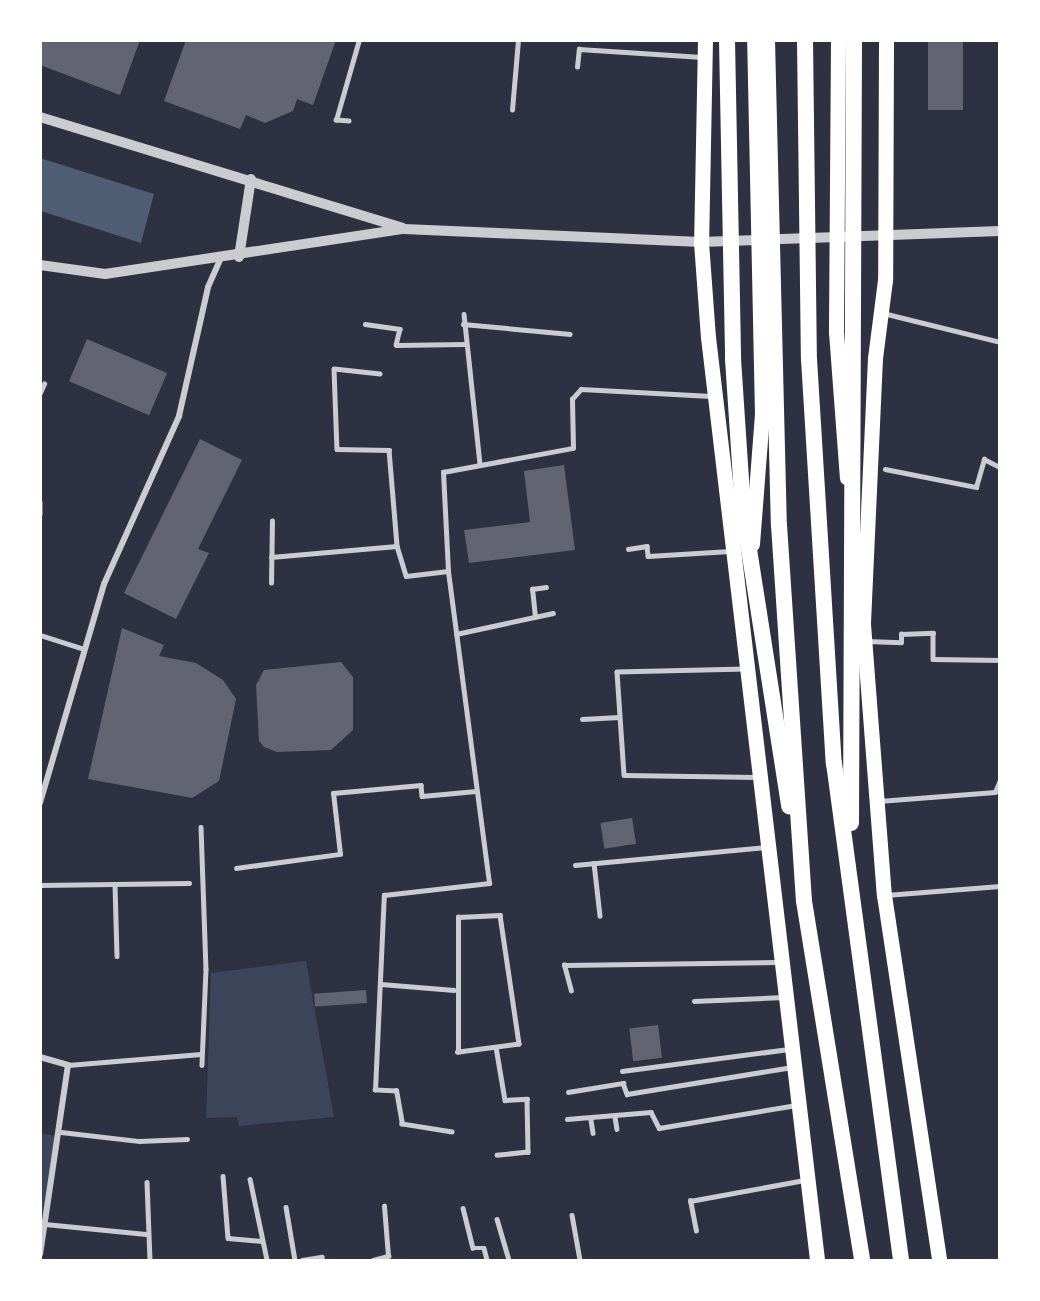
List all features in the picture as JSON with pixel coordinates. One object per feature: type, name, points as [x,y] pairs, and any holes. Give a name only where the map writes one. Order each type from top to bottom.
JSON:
[{"type":"highway","points":[[727,40],[733,359],[742,511],[862,1260]]},
{"type":"highway","points":[[767,40],[778,525],[804,902]]},
{"type":"highway","points":[[805,40],[809,359],[834,762],[901,1260]]},
{"type":"highway","points":[[852,896],[854,40]]},
{"type":"main road","points":[[705,40],[701,242],[714,396],[736,551],[758,777],[817,1260]]},
{"type":"main road","points":[[745,637],[762,414],[754,40]]},
{"type":"main road","points":[[838,40],[837,237],[840,425],[862,594],[884,895],[939,1260]]},
{"type":"main road","points":[[862,594],[885,236],[886,40]]},
{"type":"street","points":[[40,117],[251,179],[404,229]]},
{"type":"street","points":[[239,257],[251,179]]},
{"type":"street","points":[[40,265],[105,274],[220,260],[404,229],[701,242],[999,231]]},
{"type":"street","points":[[40,803],[81,648],[104,584],[171,442],[190,383],[208,287],[220,260]]},
{"type":"street","points":[[40,1057],[68,1065],[61,1132],[44,1211],[45,1224],[40,1254]]},
{"type":"lane","points":[[349,121],[336,120],[359,40]]},
{"type":"lane","points":[[512,110],[518,40]]},
{"type":"lane","points":[[578,67],[579,49],[704,57]]},
{"type":"lane","points":[[881,312],[999,342]]},
{"type":"lane","points":[[464,314],[465,344],[480,464]]},
{"type":"lane","points":[[365,324],[400,329],[396,345],[465,344]]},
{"type":"lane","points":[[464,324],[570,334]]},
{"type":"lane","points":[[380,374],[334,369],[336,449],[389,450],[397,546],[406,576],[448,571]]},
{"type":"lane","points":[[40,393],[44,384]]},
{"type":"lane","points":[[452,1132],[402,1124],[396,1091],[375,1090],[384,894],[489,883],[448,571],[443,472],[573,448],[572,399],[581,388],[714,396]]},
{"type":"lane","points":[[885,469],[976,487],[984,459],[999,467]]},
{"type":"lane","points":[[40,502],[40,514]]},
{"type":"lane","points":[[271,583],[272,521]]},
{"type":"lane","points":[[271,557],[397,546]]},
{"type":"lane","points":[[628,549],[647,546],[648,556],[736,551]]},
{"type":"lane","points":[[536,617],[532,589],[546,587]]},
{"type":"lane","points":[[456,634],[553,613]]},
{"type":"lane","points":[[865,641],[901,642],[901,634],[933,633],[933,660],[999,660]]},
{"type":"lane","points":[[40,635],[81,648]]},
{"type":"lane","points":[[747,669],[617,672],[624,775],[758,777]]},
{"type":"lane","points":[[582,719],[619,717]]},
{"type":"lane","points":[[876,801],[994,792],[999,780]]},
{"type":"lane","points":[[236,868],[340,854],[333,793],[421,784],[422,796],[476,791]]},
{"type":"lane","points":[[201,827],[206,969],[202,1065]]},
{"type":"lane","points":[[575,865],[767,847]]},
{"type":"lane","points":[[594,863],[600,916]]},
{"type":"lane","points":[[40,885],[189,883]]},
{"type":"lane","points":[[115,884],[117,956]]},
{"type":"lane","points":[[884,895],[999,886]]},
{"type":"lane","points":[[500,915],[519,1044],[496,1047],[458,1052],[454,990],[458,917],[500,915]]},
{"type":"lane","points":[[571,991],[564,966],[781,962]]},
{"type":"lane","points":[[381,984],[454,990]]},
{"type":"lane","points":[[694,1001],[785,997]]},
{"type":"lane","points":[[496,1047],[505,1100],[527,1099],[528,1152],[496,1155]]},
{"type":"lane","points":[[622,1071],[791,1049]]},
{"type":"lane","points":[[68,1065],[201,1054]]},
{"type":"lane","points":[[568,1092],[623,1083],[627,1094],[793,1067]]},
{"type":"lane","points":[[567,1119],[591,1120],[651,1112],[658,1128],[798,1105]]},
{"type":"lane","points":[[615,1117],[617,1129]]},
{"type":"lane","points":[[591,1120],[592,1133]]},
{"type":"lane","points":[[61,1132],[139,1141],[187,1139]]},
{"type":"lane","points":[[223,1176],[228,1238],[262,1241]]},
{"type":"lane","points":[[250,1179],[267,1260]]},
{"type":"lane","points":[[696,1231],[690,1201],[807,1180]]},
{"type":"lane","points":[[147,1182],[146,1234],[150,1260]]},
{"type":"lane","points":[[373,1260],[388,1256],[384,1206]]},
{"type":"lane","points":[[286,1207],[295,1260]]},
{"type":"lane","points":[[463,1208],[473,1248],[484,1248],[486,1260]]},
{"type":"lane","points":[[572,1215],[580,1260]]},
{"type":"lane","points":[[497,1219],[509,1260]]},
{"type":"lane","points":[[45,1224],[146,1234]]},
{"type":"lane","points":[[302,1260],[322,1257]]},
{"type":"shaded area","points":[[40,158],[154,194],[141,243],[41,211]]},
{"type":"shaded area","points":[[306,961],[334,1117],[239,1126],[237,1117],[206,1118],[211,973]]},
{"type":"shaded area","points":[[40,1133],[57,1136],[43,1215],[40,1214]]},
{"type":"building","points":[[40,40],[140,40],[120,95],[40,65]]},
{"type":"building","points":[[186,40],[336,40],[313,105],[297,99],[293,111],[265,123],[246,115],[240,129],[164,101]]},
{"type":"building","points":[[928,40],[963,40],[963,110],[928,110]]},
{"type":"building","points":[[87,339],[167,373],[149,415],[69,381]]},
{"type":"building","points":[[200,439],[242,460],[198,549],[209,553],[176,619],[124,593]]},
{"type":"building","points":[[564,465],[575,550],[469,563],[464,530],[530,522],[524,471]]},
{"type":"building","points":[[122,628],[164,645],[159,656],[196,663],[223,680],[236,699],[219,781],[192,798],[88,779]]},
{"type":"building","points":[[341,662],[353,677],[353,730],[331,750],[277,752],[264,747],[259,741],[256,685],[264,670]]},
{"type":"building","points":[[632,818],[636,844],[604,849],[600,823]]},
{"type":"building","points":[[366,990],[367,1003],[315,1007],[314,994]]},
{"type":"building","points":[[658,1025],[662,1058],[633,1061],[629,1029]]}]
